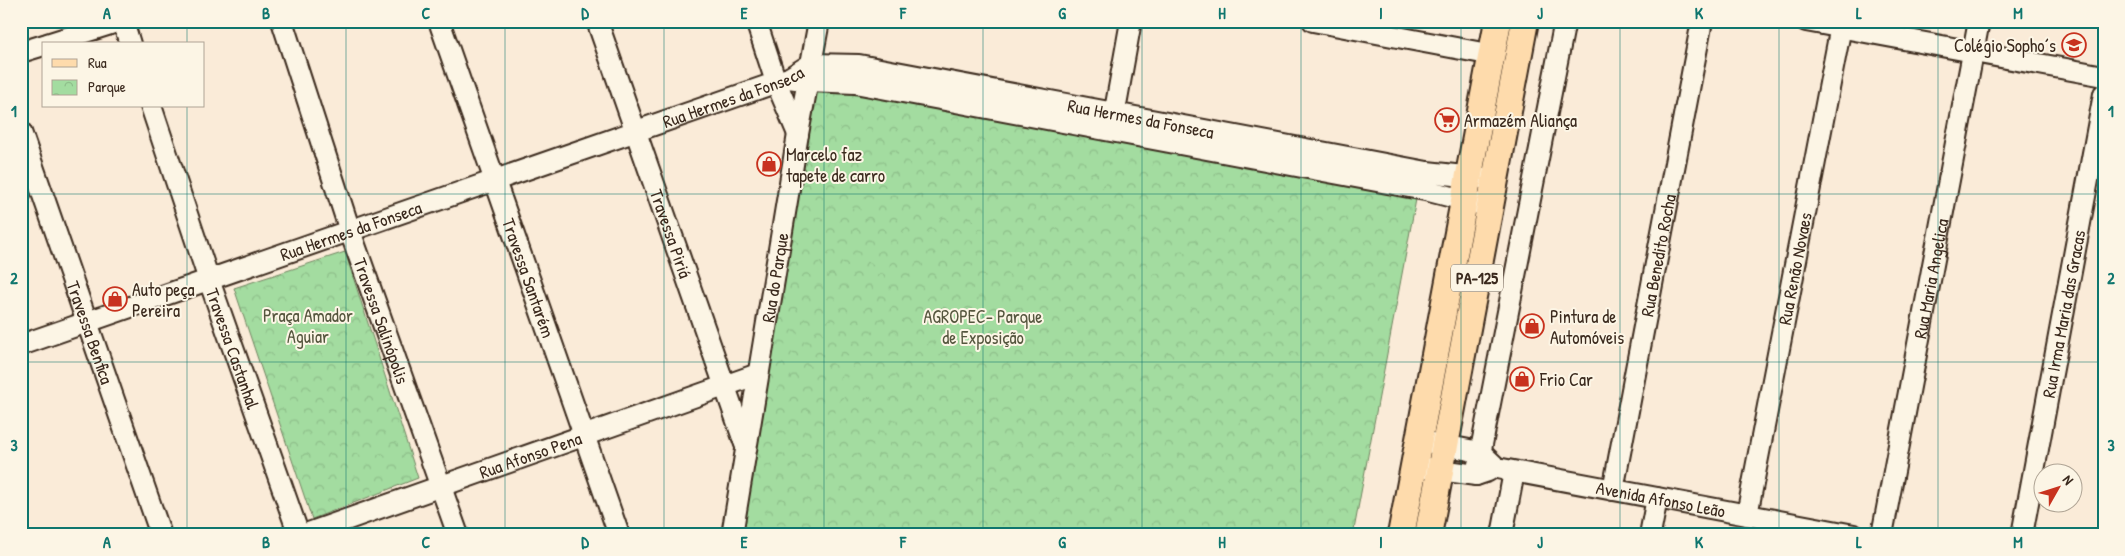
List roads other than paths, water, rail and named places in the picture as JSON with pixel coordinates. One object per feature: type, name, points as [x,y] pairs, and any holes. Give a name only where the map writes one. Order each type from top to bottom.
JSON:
[{"type":"main road","name":"PA-125","points":[[1402,535],[1498,21]]},
{"type":"main road","name":"PA-125","points":[[1428,535],[1525,21]]},
{"type":"street","points":[[52,42],[121,21],[129,42]]},
{"type":"street","name":"Travessa Salinópolis","points":[[282,21],[350,231],[458,535]]},
{"type":"street","name":"Travessa Santarém","points":[[439,21],[619,535]]},
{"type":"street","name":"Travessa Piriá","points":[[598,21],[746,445]]},
{"type":"street","points":[[756,21],[783,80],[798,134]]},
{"type":"street","name":"Rua do Parque","points":[[732,535],[798,134],[819,21]]},
{"type":"street","points":[[1113,123],[1131,21]]},
{"type":"street","points":[[1313,21],[1492,55]]},
{"type":"street","points":[[1476,475],[1565,21]]},
{"type":"street","name":"Rua Benedito Rocha","points":[[1613,490],[1702,21]]},
{"type":"street","points":[[1806,21],[1841,25],[2104,76]]},
{"type":"street","name":"Rua Maria Angelica","points":[[1882,535],[1979,21]]},
{"type":"street","name":"Rua Renão Novaes","points":[[1747,515],[1841,25]]},
{"type":"street","points":[[21,52],[42,45]]},
{"type":"street","points":[[783,80],[810,73],[856,83],[1113,123],[1425,190],[1491,207]]},
{"type":"street","name":"Rua Hermes da Fonseca","points":[[21,344],[783,80]]},
{"type":"street","name":"Rua Irma Maria das Gracas","points":[[2022,535],[2104,94]]},
{"type":"street","name":"Travessa Castanhal","points":[[152,108],[208,280],[299,535]]},
{"type":"street","name":"Rua Hermes da Fonseca","points":[[1113,123],[1427,172],[1468,175],[1496,182]]},
{"type":"street","name":"Travessa Benfica","points":[[21,132],[161,535]]},
{"type":"street","name":"Rua Afonso Pena","points":[[304,535],[758,374]]},
{"type":"street","points":[[1419,440],[1443,458]]},
{"type":"street","points":[[1414,466],[1443,458],[1480,452],[1506,470],[1502,535]]},
{"type":"street","name":"Avenida Afonso Leão","points":[[1443,458],[1476,475],[1506,470],[1747,515],[1798,530],[1854,535]]},
{"type":"street","points":[[1650,535],[1656,498]]},
{"type":"place","name":"Colégio Sopho´s","points":[[2074,45]]},
{"type":"place","name":"Armazém Aliança","points":[[1447,120]]},
{"type":"place","name":"Marcelo faz tapete de carro","points":[[769,164]]},
{"type":"place","name":"Auto peça Pereira","points":[[115,299]]},
{"type":"place","name":"Pintura de Automóveis","points":[[1532,326]]},
{"type":"place","name":"Frio Car","points":[[1522,379]]},
{"type":"park label","name":"Praça Amador Aguiar","points":[[308,325]]},
{"type":"park label","name":"AGROPEC- Parque de Exposição","points":[[983,326]]}]
